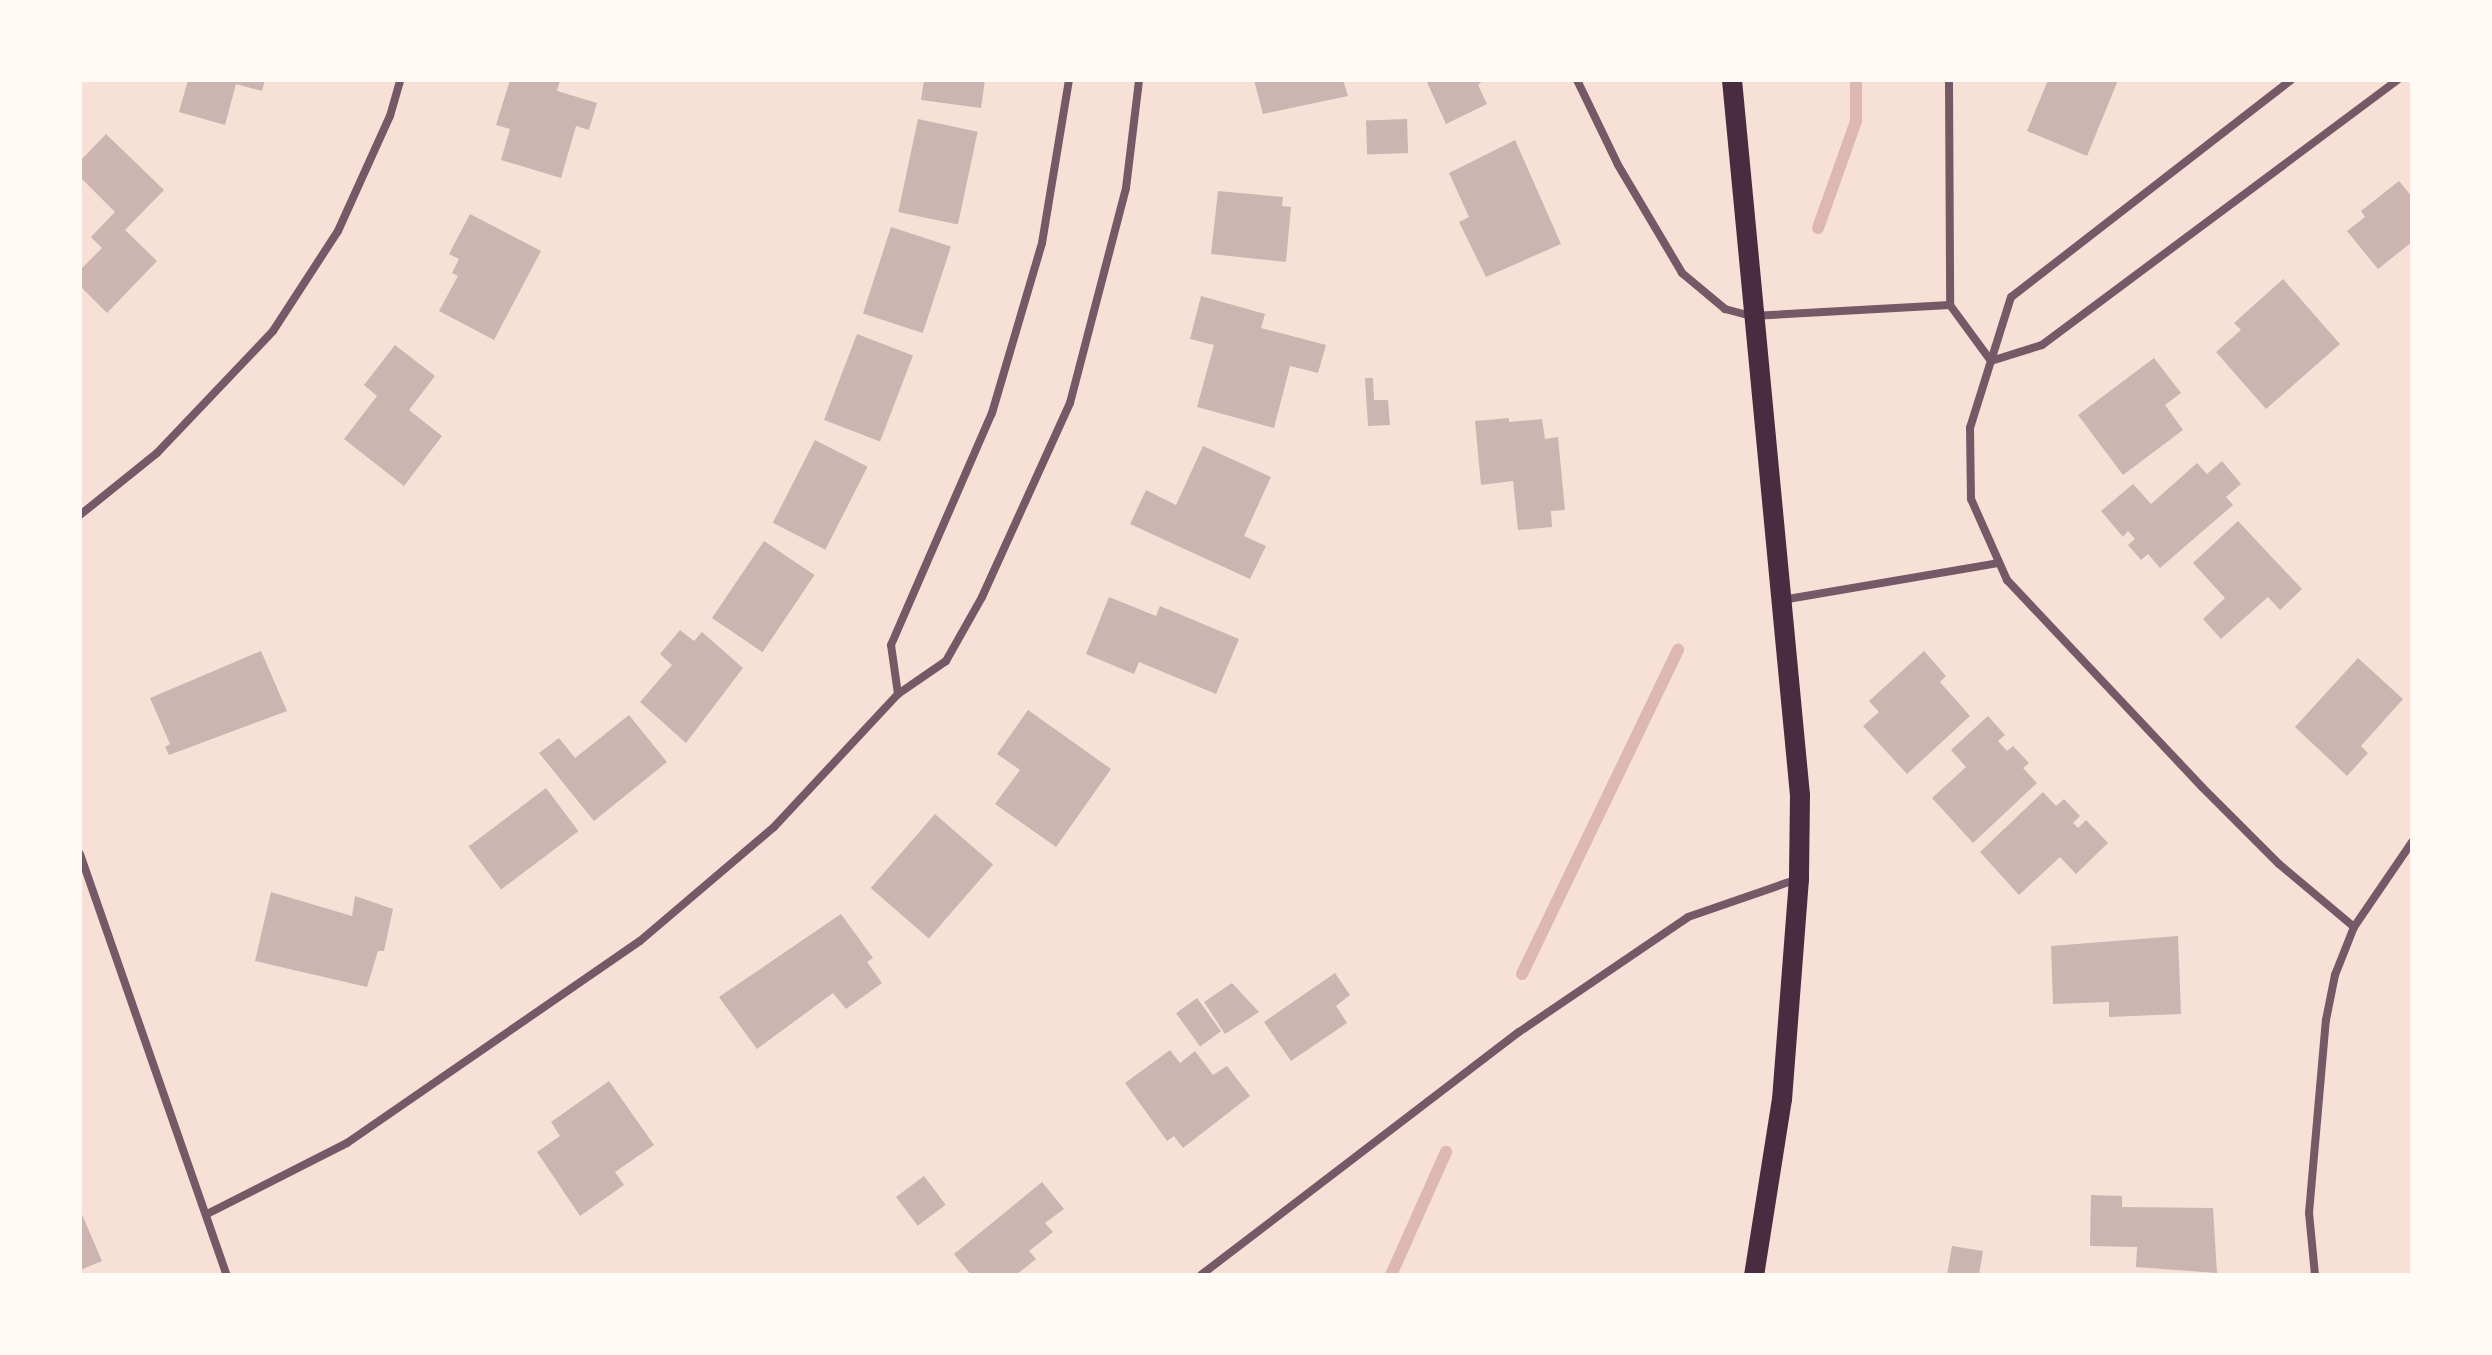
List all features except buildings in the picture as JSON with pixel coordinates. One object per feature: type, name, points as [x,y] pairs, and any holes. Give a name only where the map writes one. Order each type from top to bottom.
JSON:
[{"type":"main road","points":[[1732,80],[1752,316],[1800,795],[1799,879],[1782,1099],[1754,1275]]},
{"type":"street","points":[[80,515],[157,453],[273,331],[338,231],[390,116],[400,80]]},
{"type":"street","points":[[898,694],[891,645],[992,413],[1042,243],[1069,80]]},
{"type":"street","points":[[209,1213],[347,1143],[640,941],[774,827],[898,694],[946,661],[982,597],[1070,403],[1126,188],[1139,80]]},
{"type":"street","points":[[1577,80],[1618,165],[1682,273],[1725,309],[1752,316],[1950,305]]},
{"type":"street","points":[[1949,80],[1950,305],[1991,361]]},
{"type":"street","points":[[2291,80],[2011,297],[1970,428],[1971,499],[2007,580],[2202,787],[2279,864],[2354,927]]},
{"type":"street","points":[[1991,361],[2042,345],[2398,80]]},
{"type":"street","points":[[1782,600],[1998,563]]},
{"type":"street","points":[[2315,1275],[2309,1213],[2326,1020],[2335,975],[2354,927],[2412,842]]},
{"type":"street","points":[[80,854],[209,1213],[227,1275]]},
{"type":"street","points":[[1201,1275],[1519,1032],[1688,917],[1799,879]]},
{"type":"waterway","points":[[1818,228],[1856,121],[1856,80]]},
{"type":"waterway","points":[[1522,974],[1678,650]]},
{"type":"waterway","points":[[1391,1275],[1446,1152]]}]
